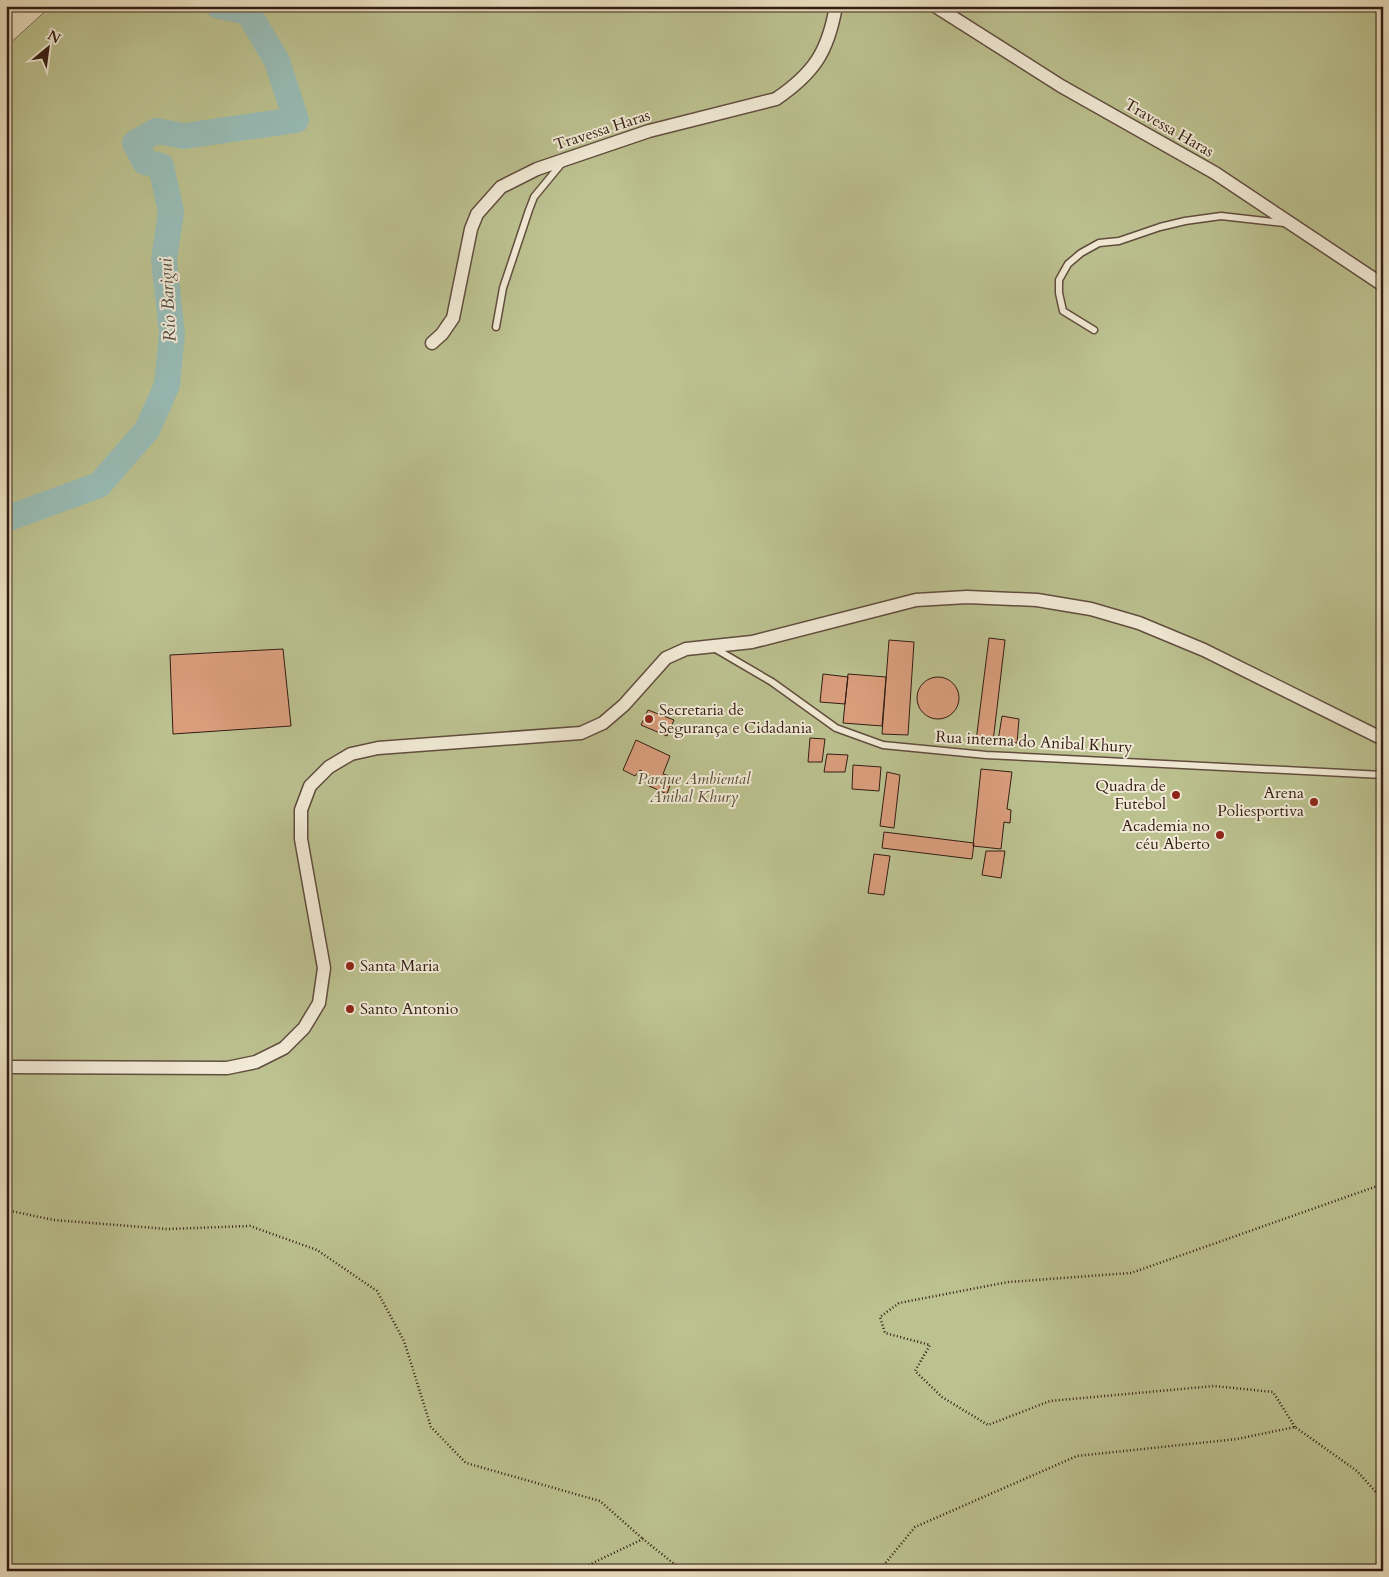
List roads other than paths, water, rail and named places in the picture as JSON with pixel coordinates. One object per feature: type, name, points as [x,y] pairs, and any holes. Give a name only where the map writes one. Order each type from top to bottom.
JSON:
[{"type":"street","name":"Travessa Haras","points":[[432,343],[442,334],[453,318],[471,229],[476,214],[502,187],[526,173],[649,131],[712,114],[759,105],[776,99],[794,87],[816,66],[829,37],[836,6]]},
{"type":"street","name":"Travessa Haras","points":[[935,6],[1061,86],[1215,173],[1383,285]]},
{"type":"street","points":[[6,1067],[227,1068],[256,1062],[284,1048],[304,1028],[319,1003],[324,968],[301,839],[301,810],[310,786],[330,768],[351,754],[378,748],[581,733],[603,723],[666,658],[686,649],[752,642],[916,600],[967,597],[1037,600],[1091,609],[1139,623],[1204,650],[1383,738]]},
{"type":"lane","points":[[496,326],[502,288],[529,210],[540,190],[565,160]]},
{"type":"lane","points":[[1094,330],[1063,310],[1059,293],[1059,280],[1068,264],[1081,253],[1099,243],[1119,241],[1160,227],[1185,221],[1222,216],[1288,223]]},
{"type":"lane","name":"Rua interna do Anibal Khury","points":[[711,647],[772,682],[836,728],[883,745],[986,755],[1383,775]]},
{"type":"waterway","name":"Rio Barigui","points":[[6,519],[99,485],[147,430],[167,385],[172,334],[164,260],[171,212],[161,166],[145,162],[135,143],[156,131],[184,136],[296,120],[277,61],[248,12],[219,6]]},
{"type":"place","name":"Secretaria de Segurança e Cidadania","points":[[649,719]]},
{"type":"place","name":"Quadra de Futebol","points":[[1176,795]]},
{"type":"place","name":"Arena Poliesportiva","points":[[1314,802]]},
{"type":"place","name":"Academia no céu Aberto","points":[[1220,835]]},
{"type":"place","name":"Santa Maria","points":[[350,966]]},
{"type":"place","name":"Santo Antonio","points":[[350,1009]]},
{"type":"park label","name":"Parque Ambiental Anibal Khury","points":[[694,788]]}]
